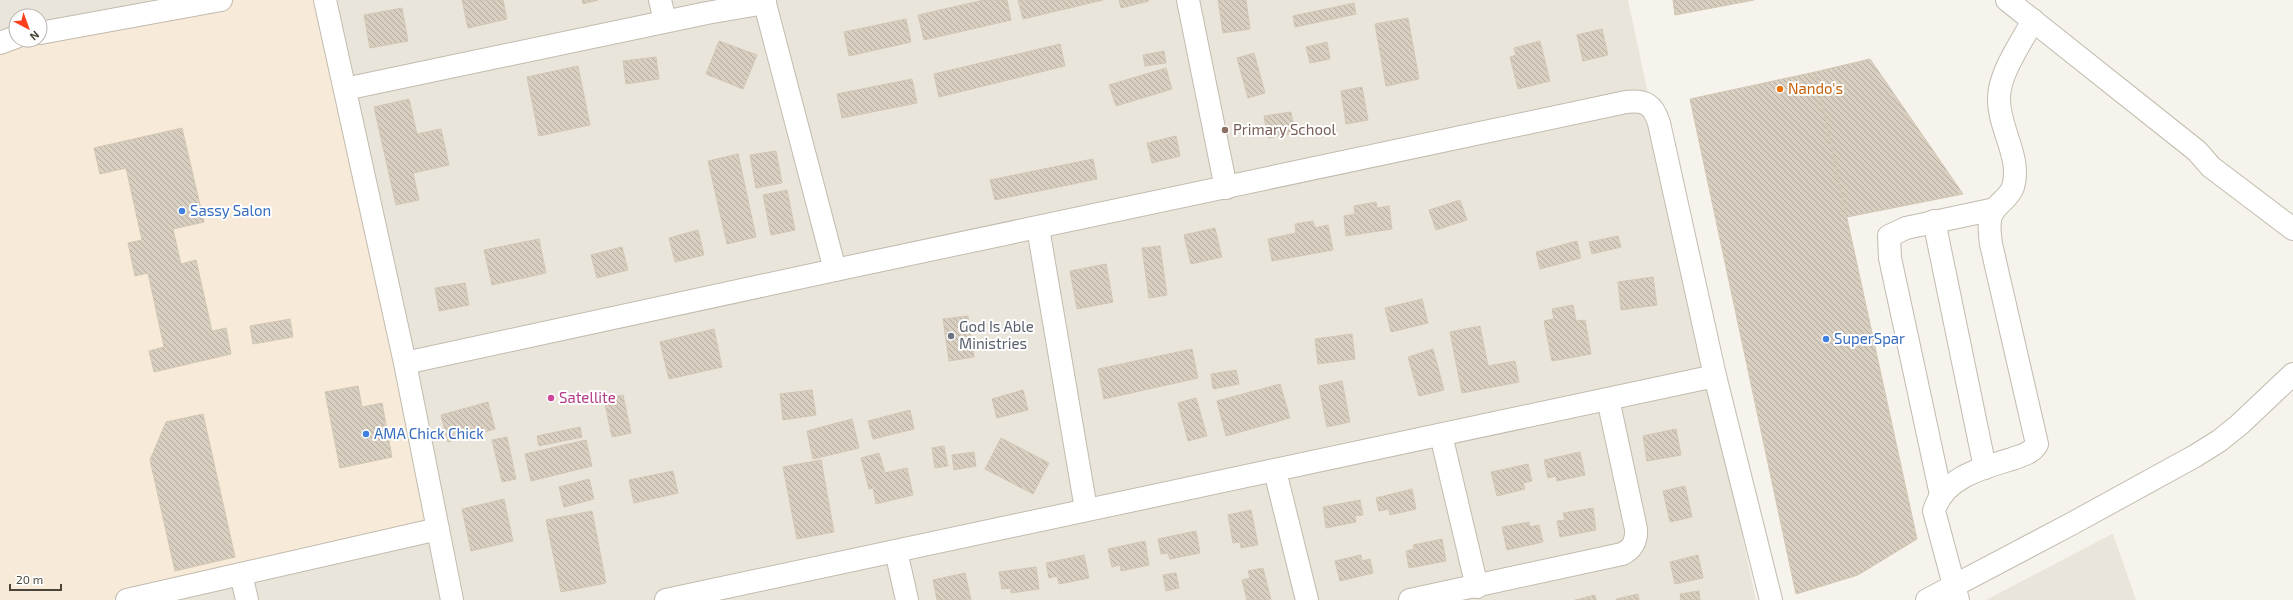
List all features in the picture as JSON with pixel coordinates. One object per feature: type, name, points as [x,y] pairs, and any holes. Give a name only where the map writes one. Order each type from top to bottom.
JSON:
[{"type":"street","points":[[48,32],[221,0]]},
{"type":"street","points":[[325,0],[405,363],[452,600]]},
{"type":"street","points":[[660,0],[664,21]]},
{"type":"street","points":[[1188,0],[1226,188]]},
{"type":"street","points":[[2006,0],[2197,151],[2211,167],[2293,229]]},
{"type":"street","points":[[345,89],[664,21],[765,2],[836,270]]},
{"type":"street","points":[[1956,593],[1934,511],[1941,495],[1951,484],[1985,468],[2030,453],[2037,444],[2038,439],[2032,424],[1991,244],[1990,227],[1990,217],[2013,188],[2015,165],[2005,133],[1998,98],[2001,83],[2003,76],[2033,20]]},
{"type":"street","points":[[405,363],[1626,102],[1645,102],[1652,106],[1659,123],[1715,376],[1770,600]]},
{"type":"street","points":[[2197,151],[2216,160],[2293,214]]},
{"type":"street","points":[[1941,495],[1888,246],[1889,236],[1896,232],[1934,221],[1995,209]]},
{"type":"street","points":[[1934,221],[1985,468]]},
{"type":"street","points":[[1038,228],[1086,509]]},
{"type":"street","points":[[1927,600],[1956,593],[2073,523],[2207,448],[2239,425],[2293,374]]},
{"type":"street","points":[[666,600],[739,592],[896,551],[1086,509],[1275,471],[1715,376]]},
{"type":"street","points":[[1410,600],[1477,587],[1622,554],[1632,545],[1636,535],[1636,529],[1608,399]]},
{"type":"street","points":[[1441,435],[1477,587]]},
{"type":"street","points":[[1275,471],[1307,600]]},
{"type":"street","points":[[128,600],[438,529]]},
{"type":"street","points":[[896,551],[907,600]]},
{"type":"street","points":[[242,574],[247,600]]},
{"type":"shaded area","points":[[0,0],[1628,0],[1756,600],[0,600]]},
{"type":"shaded area","points":[[221,0],[325,0],[438,529],[127,600],[0,600],[0,43],[8,42],[8,48],[48,48],[48,38]]},
{"type":"shaded area","points":[[2112,534],[2136,600],[1986,600]]},
{"type":"building","points":[[462,0],[503,0],[507,19],[468,28]]},
{"type":"building","points":[[582,0],[598,0],[583,4]]},
{"type":"building","points":[[984,0],[1007,0],[1011,20],[924,40],[918,15]]},
{"type":"building","points":[[1018,0],[1103,0],[1023,19]]},
{"type":"building","points":[[1119,0],[1148,0],[1149,1],[1121,8]]},
{"type":"building","points":[[1218,0],[1246,0],[1250,29],[1223,33]]},
{"type":"building","points":[[1673,0],[1754,0],[1675,15]]},
{"type":"building","points":[[1354,3],[1356,14],[1295,27],[1293,16]]},
{"type":"building","points":[[402,8],[408,41],[370,48],[364,15]]},
{"type":"building","points":[[1408,18],[1419,79],[1386,86],[1375,24]]},
{"type":"building","points":[[906,19],[911,42],[849,56],[844,32]]},
{"type":"building","points":[[1602,29],[1608,55],[1583,61],[1577,35]]},
{"type":"building","points":[[719,41],[757,55],[743,89],[706,74]]},
{"type":"building","points":[[1540,41],[1550,81],[1518,89],[1510,57],[1516,55],[1514,48]]},
{"type":"building","points":[[1327,42],[1330,59],[1310,63],[1306,47]]},
{"type":"building","points":[[1060,44],[1065,66],[939,97],[934,74]]},
{"type":"building","points":[[1164,51],[1166,63],[1145,66],[1143,55]]},
{"type":"building","points":[[1254,53],[1265,93],[1248,98],[1237,58]]},
{"type":"building","points":[[656,57],[659,79],[626,84],[623,61]]},
{"type":"building","points":[[1870,59],[1963,194],[1847,217],[1815,72]]},
{"type":"building","points":[[578,66],[590,125],[539,136],[527,77]]},
{"type":"building","points":[[1166,68],[1172,89],[1116,106],[1109,85]]},
{"type":"building","points":[[1815,72],[1917,539],[1858,575],[1796,594],[1690,99]]},
{"type":"building","points":[[912,79],[917,103],[842,118],[837,94]]},
{"type":"building","points":[[1362,87],[1368,120],[1346,124],[1341,91]]},
{"type":"building","points":[[409,99],[417,134],[441,129],[449,165],[413,173],[419,200],[396,205],[374,107]]},
{"type":"building","points":[[1291,112],[1295,133],[1268,138],[1264,116]]},
{"type":"building","points":[[182,128],[204,222],[173,229],[181,264],[196,260],[212,331],[226,328],[231,354],[154,372],[149,351],[164,347],[148,273],[135,276],[128,243],[142,240],[126,168],[100,174],[94,148]]},
{"type":"building","points":[[1176,136],[1180,156],[1152,163],[1147,143]]},
{"type":"building","points":[[776,151],[782,183],[756,188],[750,155]]},
{"type":"building","points":[[738,154],[756,237],[727,244],[708,161]]},
{"type":"building","points":[[1093,159],[1097,179],[995,200],[990,180]]},
{"type":"building","points":[[787,190],[795,230],[771,235],[763,195]]},
{"type":"building","points":[[1460,200],[1467,220],[1436,230],[1429,210]]},
{"type":"building","points":[[1376,202],[1377,208],[1389,206],[1392,229],[1346,236],[1344,216],[1355,214],[1354,206]]},
{"type":"building","points":[[1313,221],[1315,228],[1328,225],[1333,250],[1272,261],[1268,239],[1296,233],[1295,224]]},
{"type":"building","points":[[1215,228],[1222,257],[1191,264],[1184,235]]},
{"type":"building","points":[[698,230],[704,255],[675,262],[669,238]]},
{"type":"building","points":[[1618,236],[1621,247],[1592,254],[1589,242]]},
{"type":"building","points":[[539,239],[546,273],[492,285],[484,250]]},
{"type":"building","points":[[1577,241],[1581,258],[1540,269],[1536,252]]},
{"type":"building","points":[[1160,246],[1167,295],[1149,298],[1142,248]]},
{"type":"building","points":[[622,247],[628,270],[597,278],[591,255]]},
{"type":"building","points":[[1106,264],[1113,302],[1077,309],[1070,271]]},
{"type":"building","points":[[1653,277],[1657,305],[1621,310],[1618,282]]},
{"type":"building","points":[[465,283],[469,305],[439,311],[435,288]]},
{"type":"building","points":[[1422,299],[1428,323],[1391,332],[1385,308]]},
{"type":"building","points":[[1573,305],[1576,321],[1585,320],[1591,354],[1552,361],[1544,321],[1554,319],[1552,309]]},
{"type":"building","points":[[968,316],[974,357],[949,361],[943,319]]},
{"type":"building","points":[[290,319],[293,337],[253,344],[250,326]]},
{"type":"building","points":[[1480,326],[1488,366],[1515,361],[1519,382],[1462,393],[1450,332]]},
{"type":"building","points":[[714,329],[722,367],[669,379],[660,342]]},
{"type":"building","points":[[1352,334],[1355,359],[1318,364],[1315,339]]},
{"type":"building","points":[[1192,349],[1198,378],[1104,399],[1098,369]]},
{"type":"building","points":[[1433,349],[1444,390],[1419,396],[1408,357]]},
{"type":"building","points":[[1236,370],[1239,384],[1213,389],[1211,374]]},
{"type":"building","points":[[1342,381],[1350,422],[1327,427],[1319,386]]},
{"type":"building","points":[[1280,384],[1290,418],[1226,436],[1217,401]]},
{"type":"building","points":[[358,386],[362,407],[382,403],[392,457],[340,468],[325,392]]},
{"type":"building","points":[[812,390],[816,415],[783,420],[780,394]]},
{"type":"building","points":[[1023,390],[1028,410],[997,418],[992,399]]},
{"type":"building","points":[[623,395],[631,433],[612,437],[604,399]]},
{"type":"building","points":[[1196,398],[1207,436],[1188,441],[1178,403]]},
{"type":"building","points":[[488,402],[495,429],[448,442],[441,415]]},
{"type":"building","points":[[910,410],[914,429],[873,439],[868,421]]},
{"type":"building","points":[[203,414],[235,557],[175,571],[150,460],[166,422]]},
{"type":"building","points":[[852,419],[859,448],[813,459],[807,431]]},
{"type":"building","points":[[580,427],[582,437],[539,446],[537,436]]},
{"type":"building","points":[[1676,429],[1681,455],[1647,461],[1643,436]]},
{"type":"building","points":[[507,437],[516,479],[502,482],[492,440]]},
{"type":"building","points":[[1001,438],[1049,463],[1033,494],[985,469]]},
{"type":"building","points":[[586,440],[592,466],[531,481],[525,454]]},
{"type":"building","points":[[944,446],[948,466],[935,468],[932,448]]},
{"type":"building","points":[[974,452],[976,466],[954,470],[952,455]]},
{"type":"building","points":[[1580,452],[1585,475],[1557,481],[1556,476],[1548,478],[1544,460]]},
{"type":"building","points":[[879,453],[885,473],[907,468],[913,495],[876,504],[873,488],[869,489],[861,458]]},
{"type":"building","points":[[821,460],[834,532],[797,539],[783,467]]},
{"type":"building","points":[[1528,464],[1532,481],[1523,483],[1525,489],[1497,496],[1491,472]]},
{"type":"building","points":[[673,471],[678,493],[634,503],[629,480]]},
{"type":"building","points":[[589,479],[594,499],[564,507],[559,487]]},
{"type":"building","points":[[1685,486],[1692,517],[1670,522],[1663,491]]},
{"type":"building","points":[[1412,489],[1416,509],[1390,515],[1389,509],[1379,511],[1376,498]]},
{"type":"building","points":[[504,499],[513,541],[471,551],[462,509]]},
{"type":"building","points":[[1360,500],[1363,515],[1355,516],[1356,522],[1326,528],[1323,507]]},
{"type":"building","points":[[1593,508],[1596,530],[1560,537],[1557,521],[1565,520],[1563,513]]},
{"type":"building","points":[[1251,510],[1258,545],[1241,548],[1240,542],[1233,543],[1228,515]]},
{"type":"building","points":[[592,511],[606,583],[561,592],[546,520]]},
{"type":"building","points":[[1529,522],[1530,527],[1539,525],[1543,542],[1507,550],[1502,527]]},
{"type":"building","points":[[1196,531],[1200,553],[1170,559],[1168,553],[1161,554],[1158,539]]},
{"type":"building","points":[[1442,539],[1446,561],[1409,568],[1406,551],[1414,549],[1413,545]]},
{"type":"building","points":[[1145,541],[1149,565],[1121,571],[1120,565],[1112,567],[1108,549]]},
{"type":"building","points":[[1084,555],[1089,578],[1059,584],[1057,576],[1049,578],[1046,563]]},
{"type":"building","points":[[1361,555],[1362,561],[1370,559],[1373,573],[1340,581],[1335,561]]},
{"type":"building","points":[[1698,555],[1703,578],[1675,584],[1670,562]]},
{"type":"building","points":[[1036,567],[1039,589],[1011,593],[1011,588],[1002,589],[999,572]]},
{"type":"building","points":[[1263,568],[1271,600],[1247,600],[1242,580],[1250,578],[1248,571]]},
{"type":"building","points":[[965,573],[971,600],[937,600],[933,580]]},
{"type":"building","points":[[1176,573],[1179,588],[1166,591],[1163,575]]},
{"type":"building","points":[[1699,591],[1700,600],[1681,600],[1680,594]]},
{"type":"building","points":[[1638,594],[1639,600],[1616,600],[1616,599]]},
{"type":"building","points":[[1595,595],[1596,600],[1575,600]]},
{"type":"place","name":"Nando's","points":[[1780,89]]},
{"type":"place","name":"Primary School","points":[[1225,130]]},
{"type":"place","name":"Sassy Salon","points":[[182,211]]},
{"type":"place","name":"God Is Able Ministries","points":[[951,336]]},
{"type":"place","name":"SuperSpar","points":[[1826,339]]},
{"type":"place","name":"Satellite","points":[[551,398]]},
{"type":"place","name":"AMA Chick Chick","points":[[366,434]]}]
